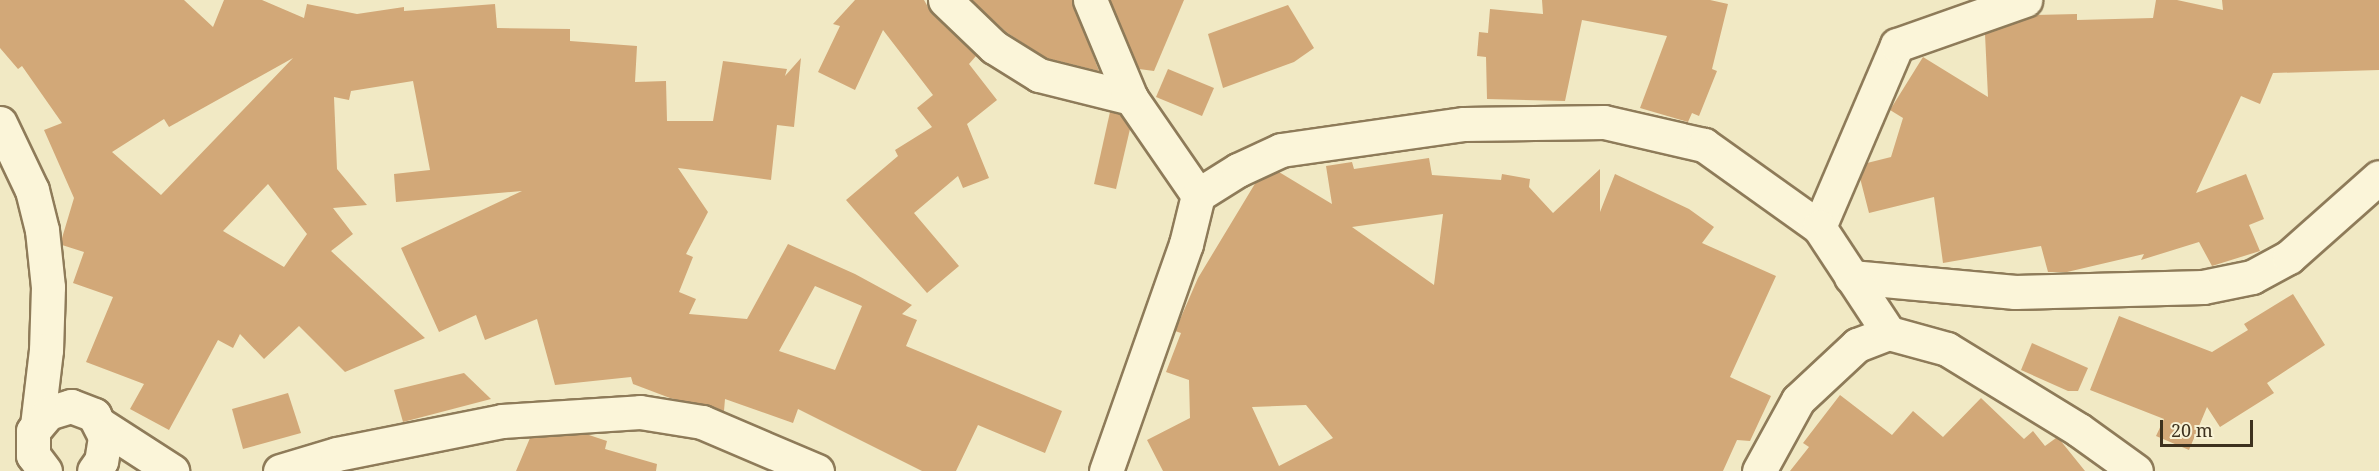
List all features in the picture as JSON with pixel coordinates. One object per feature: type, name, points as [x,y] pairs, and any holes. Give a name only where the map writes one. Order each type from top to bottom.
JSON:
[{"type":"street","points":[[945,0],[994,47],[1039,75],[1131,98]]},
{"type":"street","points":[[1090,0],[1131,98],[1198,195]]},
{"type":"street","points":[[1819,227],[1897,45],[2025,0]]},
{"type":"street","points":[[1106,471],[1186,244],[1198,195],[1281,150],[1464,124],[1604,122],[1704,145],[1819,227],[1889,333]]},
{"type":"street","points":[[0,123],[32,190],[42,230],[48,287],[46,350],[37,425],[31,443],[37,469]]},
{"type":"street","points":[[1851,277],[2015,292],[2203,287],[2252,277],[2289,257],[2379,177]]},
{"type":"street","points":[[1759,471],[1798,400],[1857,345],[1889,333],[1947,349],[2079,430],[2136,471]]},
{"type":"street","points":[[46,350],[64,388],[92,417],[172,471]]},
{"type":"street","points":[[37,425],[59,407],[92,417]]},
{"type":"street","points":[[280,471],[337,454],[502,421],[640,412],[702,422],[817,471]]},
{"type":"street","points":[[92,417],[105,449],[94,471]]},
{"type":"building","points":[[0,0],[184,0],[213,27],[224,0],[262,0],[304,18],[307,4],[357,14],[404,7],[404,11],[495,4],[497,28],[570,29],[570,41],[637,46],[635,82],[666,81],[667,121],[713,121],[723,61],[787,69],[785,76],[801,58],[794,127],[777,125],[771,180],[678,168],[708,212],[686,254],[693,257],[679,292],[696,299],[689,314],[747,319],[788,244],[855,274],[912,305],[902,314],[917,320],[906,346],[1062,411],[1045,453],[978,425],[956,471],[922,471],[798,409],[793,423],[725,399],[724,411],[670,398],[633,384],[631,377],[555,385],[537,319],[485,340],[476,315],[439,332],[401,248],[522,191],[396,202],[394,174],[430,170],[413,81],[351,91],[349,100],[334,97],[337,169],[367,205],[333,208],[353,234],[331,251],[425,338],[345,372],[299,326],[264,359],[240,334],[233,348],[218,340],[169,430],[130,409],[144,384],[86,362],[113,297],[73,283],[84,252],[62,245],[62,238],[74,198],[44,130],[62,123],[22,66],[18,69],[0,48]],"holes":[[[293,58],[161,195],[112,152],[164,119],[169,127]],[[268,184],[307,234],[284,267],[223,231]],[[815,286],[862,306],[835,370],[779,351]]]},
{"type":"building","points":[[855,0],[924,0],[932,14],[976,56],[969,64],[997,100],[967,124],[989,178],[963,188],[958,176],[914,213],[959,266],[927,293],[846,200],[898,156],[895,150],[932,127],[917,108],[933,95],[883,30],[855,90],[818,72],[840,26],[833,24]]},
{"type":"building","points":[[972,0],[1072,0],[1099,71],[1046,58],[1006,32]]},
{"type":"building","points":[[1110,0],[1184,0],[1154,71],[1139,69]]},
{"type":"building","points":[[1542,0],[1710,0],[1728,4],[1712,69],[1717,71],[1699,116],[1692,113],[1688,122],[1640,108],[1667,36],[1582,20],[1565,101],[1487,99],[1486,57],[1477,56],[1479,32],[1488,33],[1490,9],[1543,14]]},
{"type":"building","points":[[2156,0],[2177,0],[2223,10],[2222,0],[2379,0],[2379,70],[2273,73],[2260,104],[2241,96],[2196,193],[2246,174],[2264,219],[2249,225],[2260,251],[2212,266],[2199,242],[2141,260],[2144,254],[2067,272],[2048,272],[2041,246],[1943,263],[1934,197],[1869,213],[1860,178],[1867,163],[1891,157],[1903,118],[1890,110],[1923,57],[1988,97],[1985,34],[2035,15],[2077,14],[2077,20],[2153,18]]},
{"type":"building","points":[[1288,5],[1314,48],[1294,62],[1223,88],[1208,34]]},
{"type":"building","points":[[1168,69],[1214,88],[1202,116],[1156,97]]},
{"type":"building","points":[[1110,112],[1120,114],[1130,129],[1116,189],[1094,184]]},
{"type":"building","points":[[1429,158],[1432,175],[1501,180],[1502,174],[1530,179],[1529,187],[1553,213],[1600,169],[1600,212],[1615,174],[1689,209],[1714,227],[1702,243],[1776,276],[1730,377],[1771,396],[1750,441],[1737,440],[1723,471],[1163,471],[1147,440],[1190,418],[1189,380],[1166,372],[1181,333],[1175,331],[1198,278],[1256,182],[1279,172],[1332,204],[1326,166],[1352,162],[1354,169]],"holes":[[[1443,214],[1434,285],[1352,227]],[[1306,405],[1333,438],[1279,466],[1252,407]]]},
{"type":"building","points":[[2293,294],[2325,345],[2267,383],[2274,393],[2220,427],[2207,407],[2189,450],[2156,436],[2164,419],[2090,390],[2119,316],[2212,352],[2248,330],[2244,324]]},
{"type":"building","points":[[2032,343],[2088,368],[2078,391],[2068,391],[2021,370]]},
{"type":"building","points":[[464,373],[491,399],[403,422],[394,390]]},
{"type":"building","points":[[288,393],[301,433],[243,449],[232,409]]},
{"type":"building","points":[[1840,395],[1892,435],[1913,411],[1943,437],[1981,398],[2024,439],[2033,431],[2045,446],[2056,438],[2060,440],[2085,471],[1790,471],[1809,447],[1803,443]]},
{"type":"building","points":[[586,434],[607,441],[605,449],[657,464],[656,471],[516,471],[530,438]]}]
